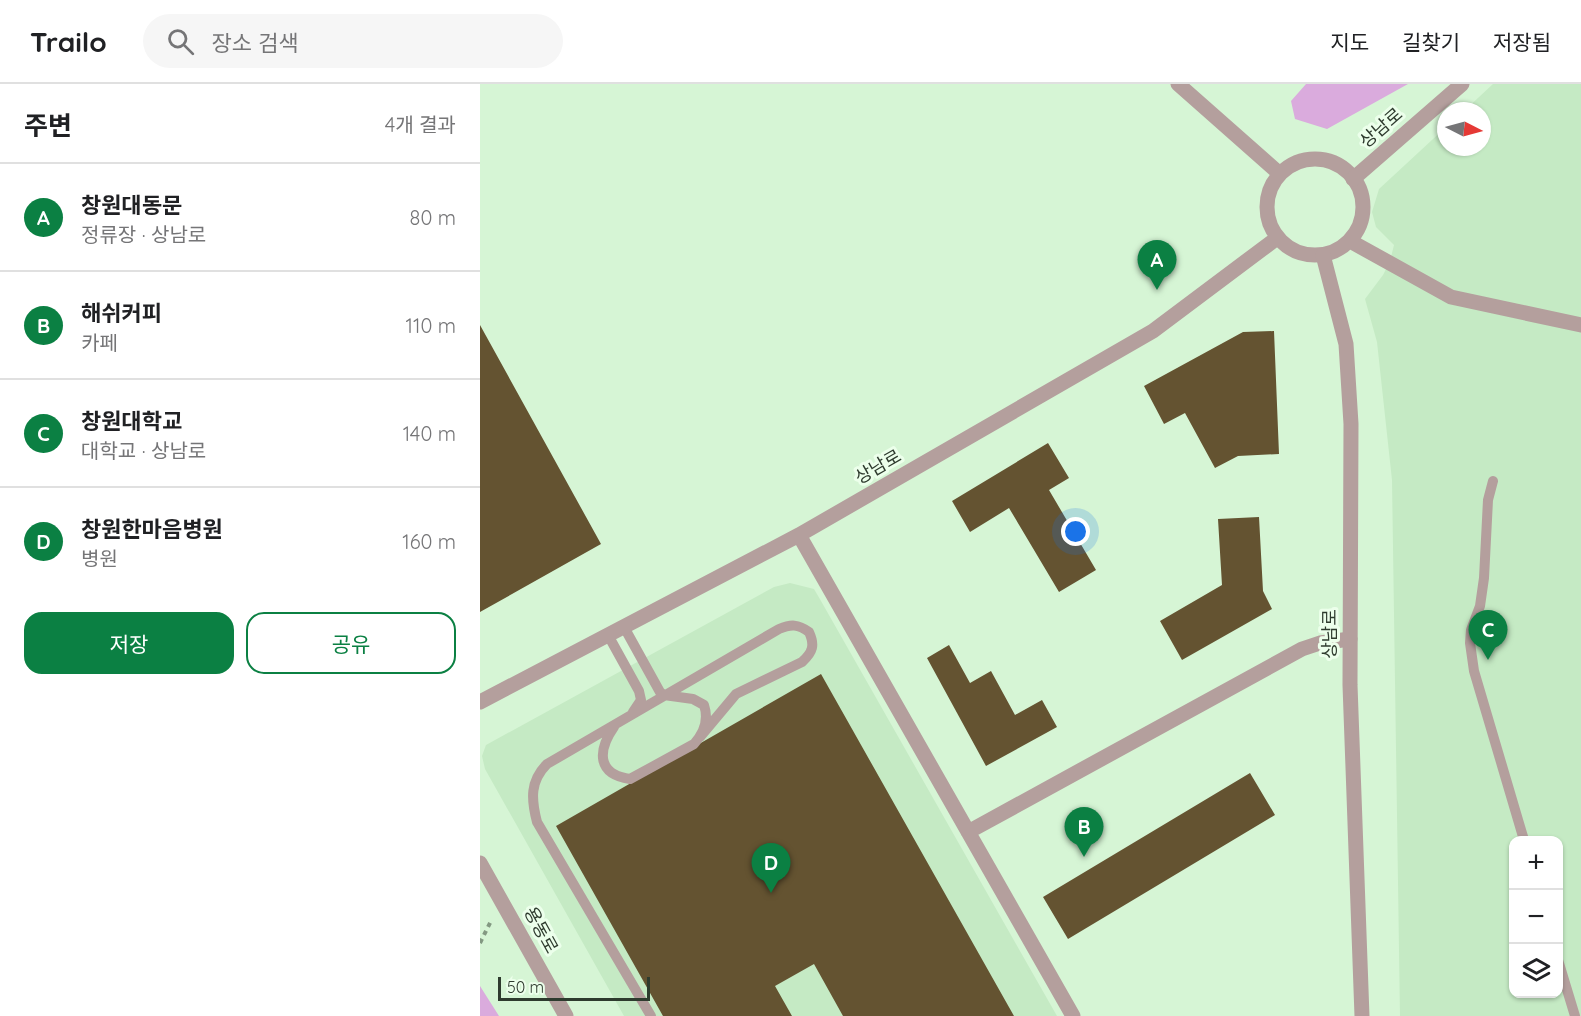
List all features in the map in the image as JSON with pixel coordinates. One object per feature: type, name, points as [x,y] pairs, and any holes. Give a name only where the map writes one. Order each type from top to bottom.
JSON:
[{"type":"street","points":[[1178,84],[1280,174]]},
{"type":"street","name":"상남로","points":[[1353,179],[1462,84]]},
{"type":"street","points":[[1318,159],[1334,163],[1347,171],[1353,179],[1362,198],[1363,213],[1350,241],[1338,250],[1323,255],[1308,256],[1293,251],[1277,238],[1270,228],[1266,211],[1268,195],[1275,180],[1286,168],[1302,160],[1318,159]]},
{"type":"street","name":"상남로","points":[[480,702],[799,535],[1153,331],[1277,238]]},
{"type":"street","points":[[1350,241],[1451,297],[1490,303],[1581,325]]},
{"type":"street","name":"상남로","points":[[1323,255],[1346,344],[1351,424],[1350,685],[1362,1016]]},
{"type":"street","points":[[799,535],[1073,1016]]},
{"type":"street","points":[[968,832],[1302,650],[1320,643],[1350,639]]},
{"type":"street","name":"용동로","points":[[480,863],[566,1016]]},
{"type":"lane","points":[[1493,480],[1488,500],[1484,578],[1480,606],[1471,630],[1470,643],[1474,671],[1523,836]]},
{"type":"lane","points":[[608,635],[639,691],[640,700],[635,711],[617,723],[608,735],[602,750],[603,761],[610,772],[618,777],[630,779],[694,744],[736,694],[802,662],[810,655],[813,648],[809,632],[800,626],[791,624],[778,629],[664,695],[617,723],[548,764],[538,774],[533,789],[533,807],[537,822],[651,1016]]},
{"type":"lane","points":[[624,627],[654,684],[664,695],[693,699],[704,705],[707,714],[700,737]]},
{"type":"lane","points":[[1563,976],[1575,1016]]},
{"type":"shaded area","points":[[1306,84],[1408,84],[1327,129],[1295,119],[1291,101]]},
{"type":"shaded area","points":[[1493,84],[1581,84],[1581,1016],[1400,1016],[1392,480],[1377,342],[1365,299],[1383,275],[1394,245],[1376,227],[1372,212],[1379,189],[1437,135],[1437,156],[1491,156],[1491,102],[1474,102]]},
{"type":"shaded area","points":[[790,583],[814,589],[1057,1016],[624,1016],[485,769],[482,756],[486,745],[774,587]]},
{"type":"shaded area","points":[[480,986],[499,1016],[480,1016]]},
{"type":"building","points":[[480,325],[601,544],[480,612]]},
{"type":"building","points":[[1274,331],[1279,454],[1238,456],[1215,468],[1185,413],[1164,424],[1144,386],[1243,332]]},
{"type":"building","points":[[1048,443],[1069,478],[1049,490],[1096,570],[1059,592],[1009,508],[970,532],[952,501]]},
{"type":"building","points":[[1259,517],[1263,591],[1272,609],[1182,660],[1160,621],[1222,585],[1218,519]]},
{"type":"building","points":[[949,645],[970,683],[991,671],[1015,715],[1042,700],[1057,727],[986,766],[927,658]]},
{"type":"building","points":[[821,674],[1014,1016],[843,1016],[814,964],[775,986],[792,1016],[663,1016],[556,826]]},
{"type":"building","points":[[1250,773],[1275,815],[1068,939],[1043,897]]},
{"type":"place","name":"창원대동문","points":[[1157,290]]},
{"type":"place","name":"창원대학교","points":[[1488,660]]},
{"type":"place","name":"해쉬커피","points":[[1084,857]]},
{"type":"place","name":"창원한마음병원","points":[[771,893]]}]
